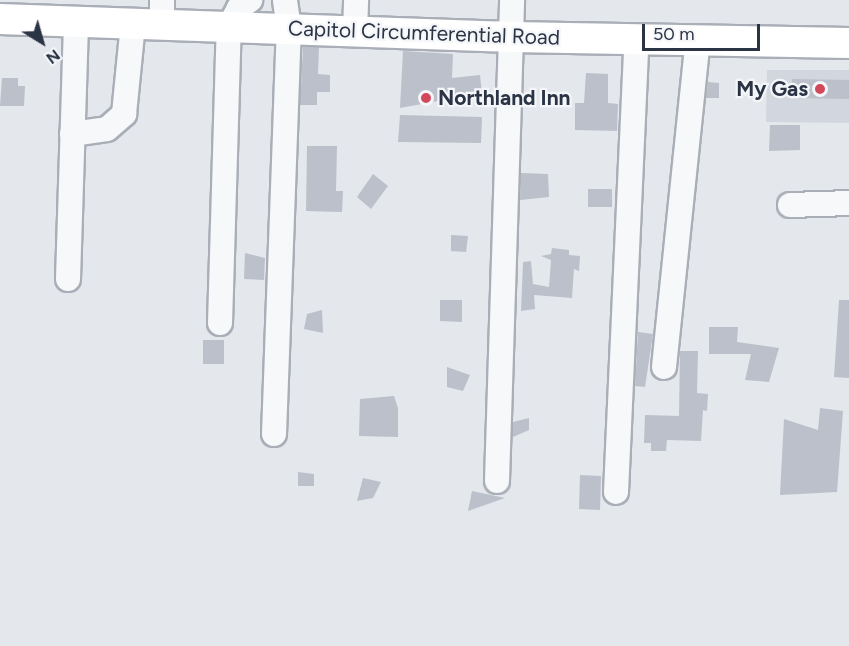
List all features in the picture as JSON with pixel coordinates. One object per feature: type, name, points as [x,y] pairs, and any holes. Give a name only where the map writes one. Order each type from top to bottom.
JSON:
[{"type":"main road","name":"Capitol Circumferential Road","points":[[0,19],[76,22],[152,16],[229,27],[355,32],[849,43]]},
{"type":"street","points":[[220,323],[229,27],[239,8],[250,0]]},
{"type":"street","points":[[274,434],[289,29],[285,0]]},
{"type":"street","points":[[355,32],[356,0]]},
{"type":"street","points":[[497,481],[512,0]]},
{"type":"street","points":[[72,134],[106,129],[124,114],[152,16]]},
{"type":"street","points":[[68,279],[76,22]]},
{"type":"street","points":[[616,492],[637,38]]},
{"type":"street","points":[[664,367],[698,39]]},
{"type":"street","points":[[790,205],[849,203]]},
{"type":"shaded area","points":[[767,70],[849,70],[849,123],[766,122]]},
{"type":"building","points":[[303,47],[319,47],[318,74],[330,75],[330,92],[317,92],[317,105],[300,105]]},
{"type":"building","points":[[403,51],[453,54],[452,78],[480,75],[482,93],[400,108]]},
{"type":"building","points":[[586,73],[608,74],[608,103],[618,104],[617,131],[575,130],[575,103],[584,103]]},
{"type":"building","points":[[2,78],[18,78],[18,86],[25,86],[24,106],[0,106]]},
{"type":"building","name":"My Gas","points":[[792,79],[849,80],[849,99],[791,98]]},
{"type":"building","points":[[708,82],[719,83],[719,98],[706,98]]},
{"type":"building","points":[[400,115],[482,117],[481,143],[398,142]]},
{"type":"building","points":[[770,125],[800,125],[800,150],[769,151]]},
{"type":"building","points":[[307,146],[337,146],[336,191],[343,191],[342,212],[306,211]]},
{"type":"building","points":[[521,173],[548,174],[549,197],[520,200]]},
{"type":"building","points":[[373,174],[388,186],[371,209],[357,197]]},
{"type":"building","points":[[588,189],[612,189],[612,207],[588,207]]},
{"type":"building","points":[[451,235],[468,236],[466,252],[451,251]]},
{"type":"building","points":[[552,248],[569,250],[569,255],[580,256],[579,271],[574,269],[572,298],[534,295],[535,309],[521,311],[523,262],[531,261],[533,284],[549,287],[551,260],[541,256],[551,254]]},
{"type":"building","points":[[245,253],[265,258],[264,280],[244,279]]},
{"type":"building","points":[[440,300],[462,300],[462,322],[440,321]]},
{"type":"building","points":[[839,300],[849,300],[849,378],[834,377]]},
{"type":"building","points":[[322,310],[323,333],[304,329],[307,314]]},
{"type":"building","points":[[709,327],[738,327],[737,342],[779,348],[769,382],[745,380],[751,354],[709,354]]},
{"type":"building","points":[[638,332],[653,334],[645,387],[635,386]]},
{"type":"building","points":[[203,340],[224,340],[224,364],[203,364]]},
{"type":"building","points":[[680,351],[698,351],[697,393],[708,394],[707,411],[703,410],[701,441],[667,440],[666,451],[651,451],[651,443],[644,443],[645,415],[679,416]]},
{"type":"building","points":[[447,367],[470,375],[463,391],[447,387]]},
{"type":"building","points":[[394,396],[398,408],[398,437],[359,436],[360,399]]},
{"type":"building","points":[[820,408],[843,411],[837,492],[780,495],[784,419],[818,430]]},
{"type":"building","points":[[529,418],[529,430],[513,437],[513,422]]},
{"type":"building","points":[[298,472],[314,474],[314,486],[298,486]]},
{"type":"building","points":[[580,475],[601,476],[600,510],[579,509]]},
{"type":"building","points":[[363,478],[381,482],[373,498],[357,501]]},
{"type":"building","points":[[472,491],[505,498],[468,511]]},
{"type":"place","name":"My Gas","points":[[820,89]]},
{"type":"place","name":"Northland Inn","points":[[426,98]]}]
